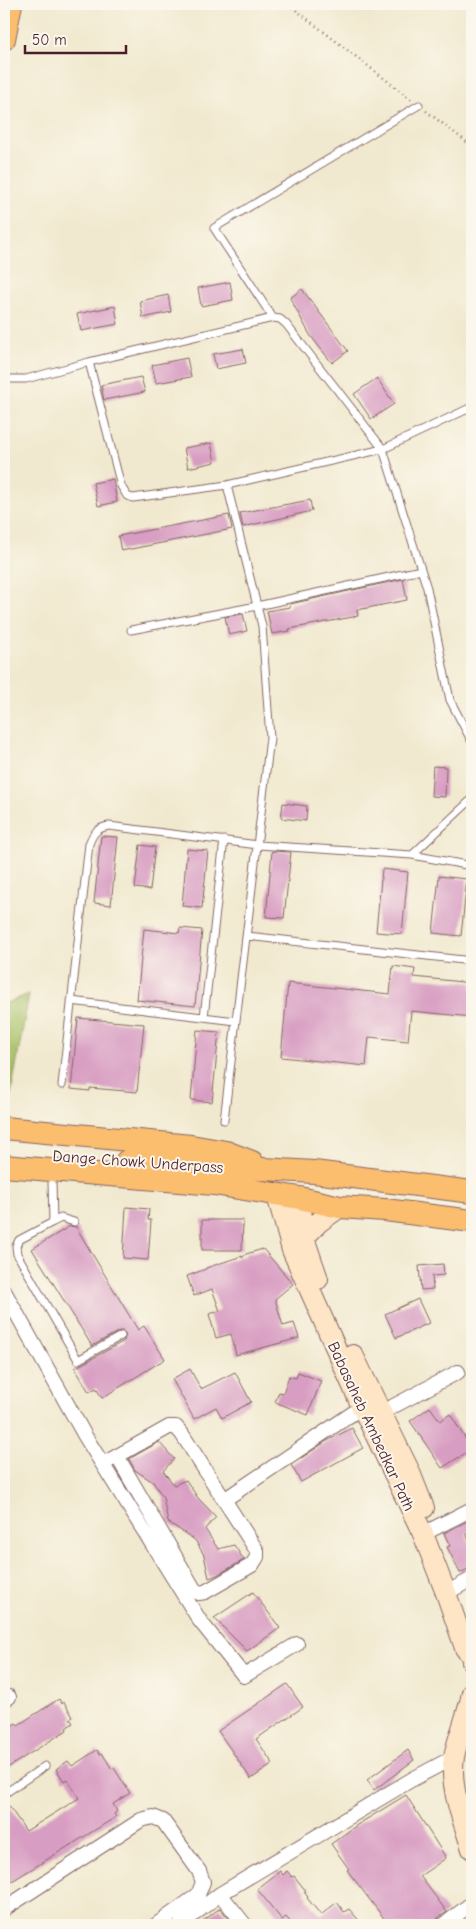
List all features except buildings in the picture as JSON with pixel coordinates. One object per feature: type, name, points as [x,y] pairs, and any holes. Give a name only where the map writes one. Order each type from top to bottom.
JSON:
[{"type":"main road","points":[[4,39],[12,4]]},
{"type":"main road","points":[[4,1128],[191,1146],[226,1152],[272,1170]]},
{"type":"main road","name":"Dange Chowk Underpass","points":[[4,1152],[187,1166],[314,1172],[472,1192]]},
{"type":"main road","name":"Dange Chowk Underpass","points":[[4,1166],[214,1184],[300,1198],[340,1207],[385,1210],[472,1221]]},
{"type":"main road","points":[[4,1176],[188,1193],[214,1184]]},
{"type":"street","name":"Babasaheb Ambedkar Path","points":[[277,1195],[292,1250],[428,1531],[458,1587],[472,1635]]},
{"type":"street","name":"Babasaheb Ambedkar Path","points":[[300,1198],[304,1238],[313,1270],[371,1413]]},
{"type":"street","points":[[304,1238],[320,1222],[340,1207]]},
{"type":"street","points":[[4,1291],[103,1464],[200,1621],[244,1676],[297,1644]]},
{"type":"street","points":[[224,1500],[371,1413],[458,1372]]},
{"type":"street","points":[[103,1464],[169,1427],[176,1427],[257,1551],[257,1557],[252,1565],[205,1592],[199,1593],[194,1589],[118,1456]]},
{"type":"street","points":[[428,1531],[472,1509]]},
{"type":"street","name":"Babasaheb Ambedkar Path","points":[[458,1587],[465,1648],[472,1657]]},
{"type":"street","points":[[472,1693],[470,1715],[454,1757],[454,1781],[472,1849]]},
{"type":"street","points":[[180,1925],[220,1894],[454,1757]]},
{"type":"street","points":[[4,1909],[141,1820],[153,1817],[163,1821],[199,1871],[203,1882],[198,1894],[156,1925]]},
{"type":"street","points":[[220,1894],[245,1925]]},
{"type":"street","points":[[444,1925],[472,1903]]},
{"type":"lane","points":[[273,318],[214,228],[418,105]]},
{"type":"lane","points":[[4,379],[26,380],[89,362],[273,318],[280,319],[286,324],[383,449],[426,588],[450,700],[472,742]]},
{"type":"lane","points":[[89,362],[120,486],[127,496],[133,498],[227,485],[383,449],[472,407]]},
{"type":"lane","points":[[224,1120],[270,738],[263,635],[227,485]]},
{"type":"lane","points":[[131,630],[256,606],[421,570]]},
{"type":"lane","points":[[412,855],[472,799]]},
{"type":"lane","points":[[62,1085],[89,844],[93,835],[100,828],[109,826],[258,845],[412,855],[472,866]]},
{"type":"lane","points":[[204,1017],[224,840]]},
{"type":"lane","points":[[246,936],[472,961]]},
{"type":"lane","points":[[71,1001],[236,1021]]},
{"type":"lane","points":[[52,1180],[53,1222]]},
{"type":"lane","points":[[74,1222],[62,1218],[19,1240],[16,1246],[18,1254],[78,1360],[121,1336]]},
{"type":"lane","points":[[4,1794],[45,1766]]},
{"type":"path","points":[[288,4],[472,146]]},
{"type":"green space","points":[[29,994],[6,1121],[4,1120],[4,1004]]}]
